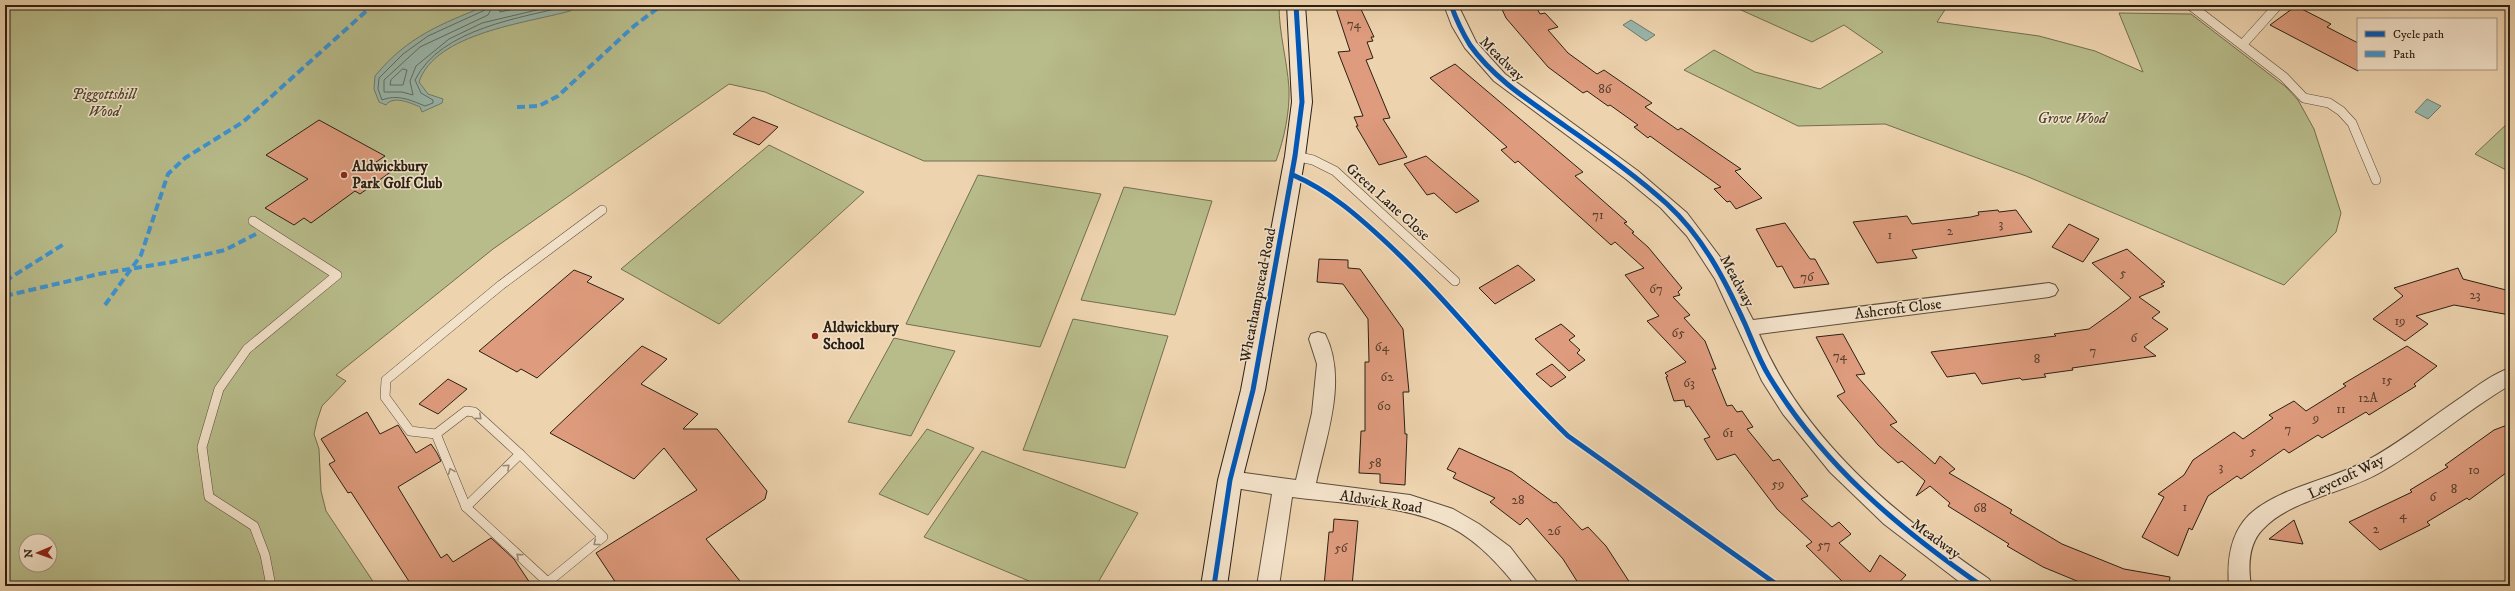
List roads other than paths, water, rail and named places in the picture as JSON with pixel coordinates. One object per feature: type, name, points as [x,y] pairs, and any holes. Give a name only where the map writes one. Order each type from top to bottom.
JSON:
[{"type":"street","name":"Wheathampstead Road","points":[[1214,586],[1230,480],[1252,390],[1295,156],[1302,102],[1296,5]]},
{"type":"street","name":"Meadway","points":[[1451,5],[1466,39],[1507,84],[1626,169],[1668,205],[1691,230],[1717,266],[1768,375],[1798,420],[1825,455],[1860,492],[1898,526],[1930,551],[1982,586]]},
{"type":"street","name":"Ashcroft Close","points":[[1747,328],[2050,290]]},
{"type":"street","points":[[1304,491],[1322,413],[1326,364],[1318,339]]},
{"type":"street","name":"Leycroft Way","points":[[2240,586],[2237,568],[2239,553],[2246,536],[2257,521],[2278,508],[2372,468],[2510,376]]},
{"type":"street","name":"Aldwick Road","points":[[1230,480],[1410,504],[1446,515],[1472,530],[1503,554],[1529,586]]},
{"type":"street","points":[[1268,586],[1283,488]]},
{"type":"lane","points":[[2190,5],[2243,44],[2284,77],[2304,98],[2323,101],[2341,111],[2352,123],[2376,180]]},
{"type":"lane","points":[[2243,44],[2278,5]]},
{"type":"lane","name":"Green Lane Close","points":[[1295,156],[1313,160],[1335,171],[1455,281]]},
{"type":"lane","points":[[436,434],[466,507],[550,584],[603,537],[520,454],[474,412],[466,411],[436,434],[410,431],[385,397],[386,380],[501,285],[602,210]]},
{"type":"lane","points":[[253,221],[337,274],[248,349],[219,389],[202,446],[210,497],[254,526],[265,555],[271,586]]},
{"type":"lane","points":[[466,507],[520,454]]},
{"type":"water","points":[[488,5],[579,5],[570,11],[484,33],[462,41],[443,52],[428,65],[419,82],[428,94],[443,99],[442,103],[422,112],[420,107],[402,101],[397,100],[389,102],[386,105],[379,102],[374,89],[375,76],[387,62],[413,41],[440,25]]},
{"type":"water","points":[[1631,20],[1655,35],[1646,41],[1623,25]]},
{"type":"water","points":[[2427,99],[2441,106],[2428,119],[2415,112]]},
{"type":"place","name":"Aldwickbury Park Golf Club","points":[[344,175]]},
{"type":"place","name":"Aldwickbury School","points":[[815,336]]},
{"type":"park label","name":"Piggottshill Wood","points":[[104,102]]},
{"type":"park label","name":"Grove Wood","points":[[2072,118]]}]
